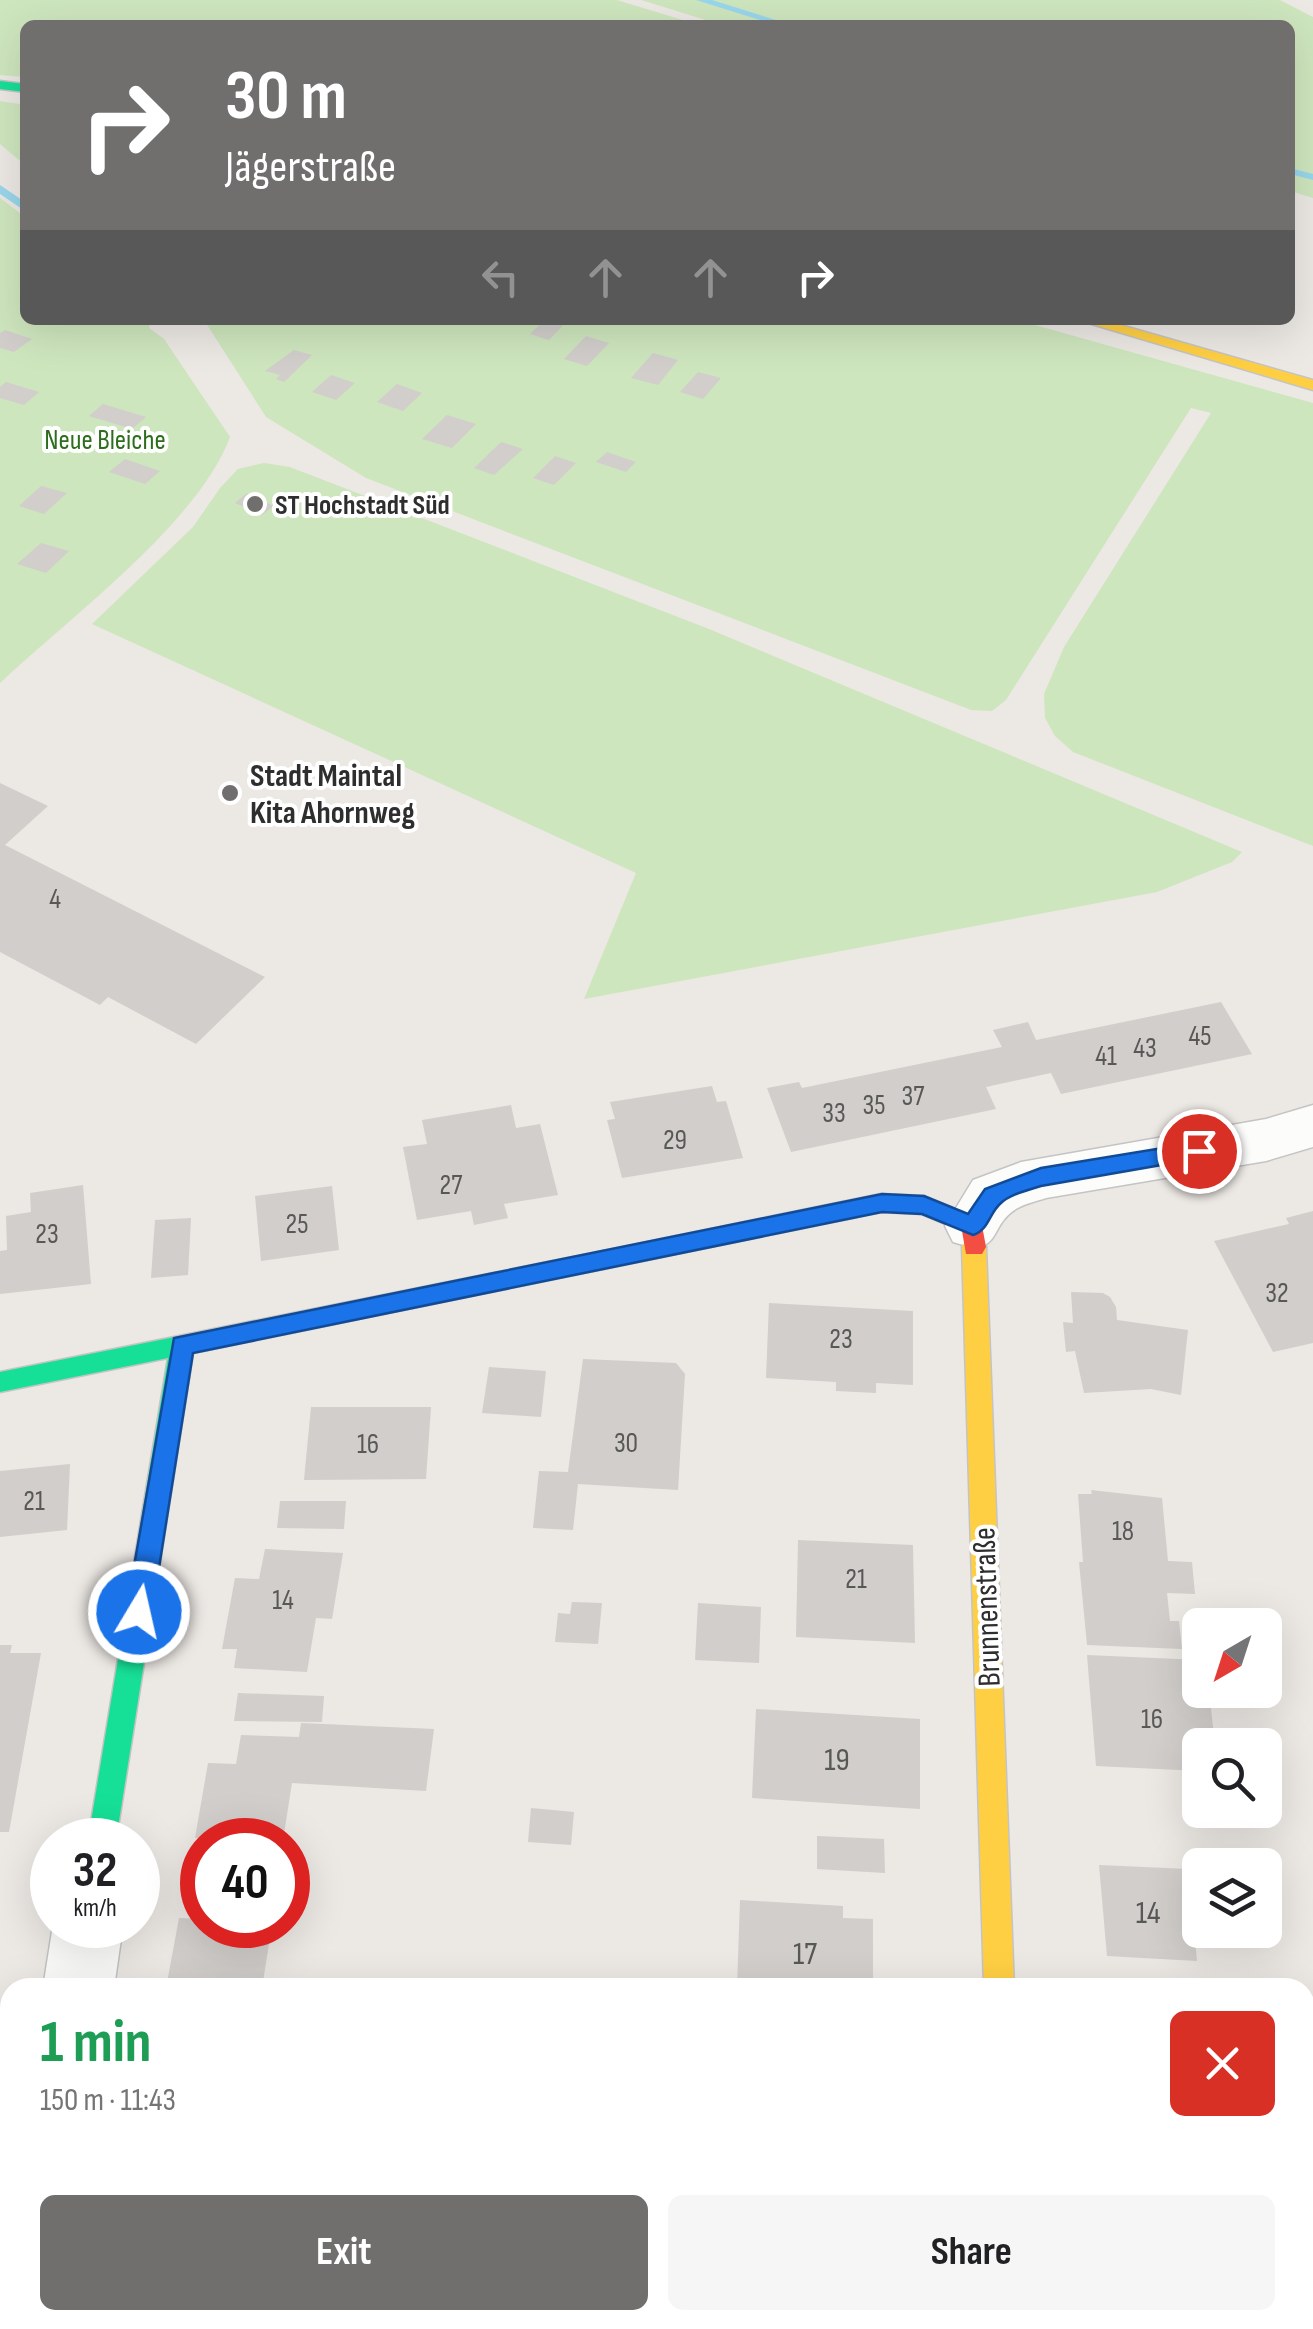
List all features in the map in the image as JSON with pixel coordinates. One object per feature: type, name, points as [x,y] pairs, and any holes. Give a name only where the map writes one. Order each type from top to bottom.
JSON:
[{"type":"street","points":[[1105,325],[1313,375]]},
{"type":"street","points":[[1209,352],[1313,385]]},
{"type":"street","points":[[0,1382],[882,1203],[924,1205],[973,1226],[993,1195],[1041,1177],[1266,1140],[1313,1126]]},
{"type":"street","name":"Brunnenstraße","points":[[973,1226],[999,1978]]},
{"type":"street","points":[[106,1818],[182,1345]]},
{"type":"street","points":[[80,1978],[84,1948]]},
{"type":"green space","points":[[0,0],[617,0],[683,20],[20,20],[20,77],[0,75]]},
{"type":"green space","points":[[641,0],[1280,0],[1313,17],[1313,198],[1295,193],[1295,20],[706,20]]},
{"type":"green space","points":[[0,101],[20,104],[20,161],[0,144]]},
{"type":"green space","name":"Neue Bleiche","points":[[0,198],[20,213],[20,325],[150,325],[164,339],[230,437],[214,470],[161,535],[0,683]]},
{"type":"green space","points":[[207,325],[1035,325],[1313,403],[1313,846],[1073,752],[1055,736],[1045,718],[1044,694],[1064,647],[1211,413],[1191,408],[1006,700],[992,711],[971,710],[366,478],[266,417]]},
{"type":"green space","points":[[264,463],[290,467],[709,629],[1242,852],[1232,862],[1157,892],[584,999],[636,873],[92,624],[193,527],[238,469]]},
{"type":"building","points":[[540,325],[563,325],[549,340],[530,334]]},
{"type":"building","points":[[5,330],[32,339],[14,352],[0,348],[0,333]]},
{"type":"building","points":[[586,336],[609,343],[587,366],[564,359]]},
{"type":"building","points":[[294,350],[312,355],[284,382],[276,379],[280,375],[265,371]]},
{"type":"building","points":[[653,353],[678,360],[658,385],[631,378]]},
{"type":"building","points":[[698,372],[721,378],[703,399],[680,392]]},
{"type":"building","points":[[331,375],[355,383],[336,400],[312,392]]},
{"type":"building","points":[[6,382],[39,392],[24,405],[0,398],[0,387]]},
{"type":"building","points":[[397,384],[422,393],[403,411],[377,402]]},
{"type":"building","points":[[103,404],[146,417],[132,429],[89,416]]},
{"type":"building","points":[[447,415],[476,424],[452,448],[422,439]]},
{"type":"building","points":[[501,442],[523,449],[494,475],[474,468]]},
{"type":"building","points":[[607,452],[636,462],[626,472],[596,462]]},
{"type":"building","points":[[555,456],[576,463],[554,485],[533,478]]},
{"type":"building","points":[[125,459],[160,471],[145,484],[109,472]]},
{"type":"building","points":[[41,486],[67,493],[44,514],[19,506]]},
{"type":"building","name":"ST Hochstadt Süd","points":[[247,493],[274,506],[262,515],[235,503]]},
{"type":"building","points":[[41,543],[69,551],[46,573],[17,564]]},
{"type":"building","points":[[0,783],[48,806],[5,845],[265,977],[196,1044],[108,997],[100,1005],[0,952]]},
{"type":"building","points":[[1221,1002],[1252,1054],[1061,1094],[1051,1073],[986,1087],[996,1109],[791,1152],[767,1088],[799,1082],[802,1088],[1002,1047],[993,1030],[1028,1022],[1036,1040]]},
{"type":"building","points":[[712,1086],[717,1102],[726,1101],[743,1158],[622,1178],[607,1120],[615,1119],[610,1102]]},
{"type":"building","points":[[511,1105],[516,1128],[540,1124],[558,1195],[504,1204],[508,1218],[474,1225],[471,1211],[417,1220],[403,1147],[427,1144],[422,1120]]},
{"type":"building","points":[[83,1185],[91,1284],[0,1294],[0,1251],[7,1250],[6,1216],[31,1212],[30,1193]]},
{"type":"building","points":[[332,1186],[339,1250],[261,1261],[255,1196]]},
{"type":"building","points":[[1313,1211],[1313,1343],[1273,1352],[1214,1241],[1289,1224],[1286,1218]]},
{"type":"building","points":[[191,1218],[188,1275],[151,1278],[155,1220]]},
{"type":"building","points":[[1071,1292],[1103,1293],[1110,1297],[1117,1320],[1188,1330],[1181,1395],[1151,1389],[1084,1393],[1075,1351],[1066,1352],[1063,1322],[1073,1323]]},
{"type":"building","points":[[769,1303],[913,1311],[913,1385],[876,1383],[876,1393],[836,1391],[836,1382],[766,1378]]},
{"type":"building","points":[[583,1359],[676,1363],[685,1374],[678,1490],[578,1484],[573,1530],[533,1528],[539,1471],[568,1472]]},
{"type":"building","points":[[489,1367],[546,1371],[541,1417],[482,1413]]},
{"type":"building","points":[[311,1407],[431,1407],[426,1479],[304,1480]]},
{"type":"building","points":[[70,1464],[67,1530],[0,1537],[0,1471]]},
{"type":"building","points":[[1091,1490],[1162,1498],[1168,1561],[1192,1562],[1195,1594],[1167,1593],[1170,1621],[1179,1621],[1182,1649],[1087,1645],[1079,1562],[1083,1562],[1078,1494],[1092,1494]]},
{"type":"building","points":[[280,1501],[346,1501],[344,1529],[277,1528]]},
{"type":"building","points":[[798,1540],[913,1545],[915,1643],[796,1637]]},
{"type":"building","points":[[265,1549],[343,1553],[332,1619],[316,1618],[307,1672],[234,1668],[237,1649],[222,1649],[235,1578],[259,1579]]},
{"type":"building","points":[[572,1602],[602,1603],[598,1644],[555,1642],[558,1613],[570,1614]]},
{"type":"building","points":[[698,1603],[761,1607],[759,1663],[695,1660]]},
{"type":"building","points":[[0,1645],[12,1645],[10,1653],[41,1653],[9,1832],[0,1832]]},
{"type":"building","points":[[1087,1655],[1182,1659],[1182,1708],[1211,1708],[1213,1728],[1182,1728],[1182,1770],[1096,1766]]},
{"type":"building","points":[[238,1693],[324,1696],[322,1722],[234,1721]]},
{"type":"building","points":[[756,1709],[920,1719],[920,1809],[752,1798]]},
{"type":"building","points":[[301,1723],[434,1729],[426,1791],[292,1783],[286,1818],[198,1818],[208,1763],[236,1764],[241,1735],[299,1737]]},
{"type":"building","points":[[531,1808],[574,1812],[571,1845],[528,1842]]},
{"type":"building","points":[[817,1836],[884,1839],[885,1873],[817,1869]]},
{"type":"building","points":[[1099,1865],[1182,1869],[1182,1948],[1196,1948],[1197,1961],[1107,1956]]},
{"type":"building","points":[[740,1900],[843,1906],[843,1918],[873,1919],[873,1978],[737,1978]]},
{"type":"building","points":[[179,1918],[180,1948],[268,1948],[264,1978],[168,1978]]},
{"type":"waterway","points":[[701,0],[770,20]]},
{"type":"waterway","points":[[1295,172],[1313,177]]},
{"type":"waterway","points":[[0,188],[20,204]]},
{"type":"traffic: fast","points":[[0,85],[20,87]]},
{"type":"traffic: fast","points":[[0,1382],[603,1260]]},
{"type":"traffic: fast","points":[[106,1818],[182,1345]]},
{"type":"traffic: slow","points":[[1103,325],[1313,385]]},
{"type":"traffic: slow","points":[[974,1247],[999,1978]]},
{"type":"traffic: jam","points":[[603,1260],[881,1203],[924,1205],[973,1226],[974,1247]]},
{"type":"place","name":"ST Hochstadt Süd","points":[[255,504]]},
{"type":"place","name":"Stadt Maintal Kita Ahornweg","points":[[230,793]]},
{"type":"route","points":[[139,1612],[182,1345],[882,1203],[924,1205],[973,1226],[993,1195],[1010,1187],[1041,1177],[1199,1151]]}]
